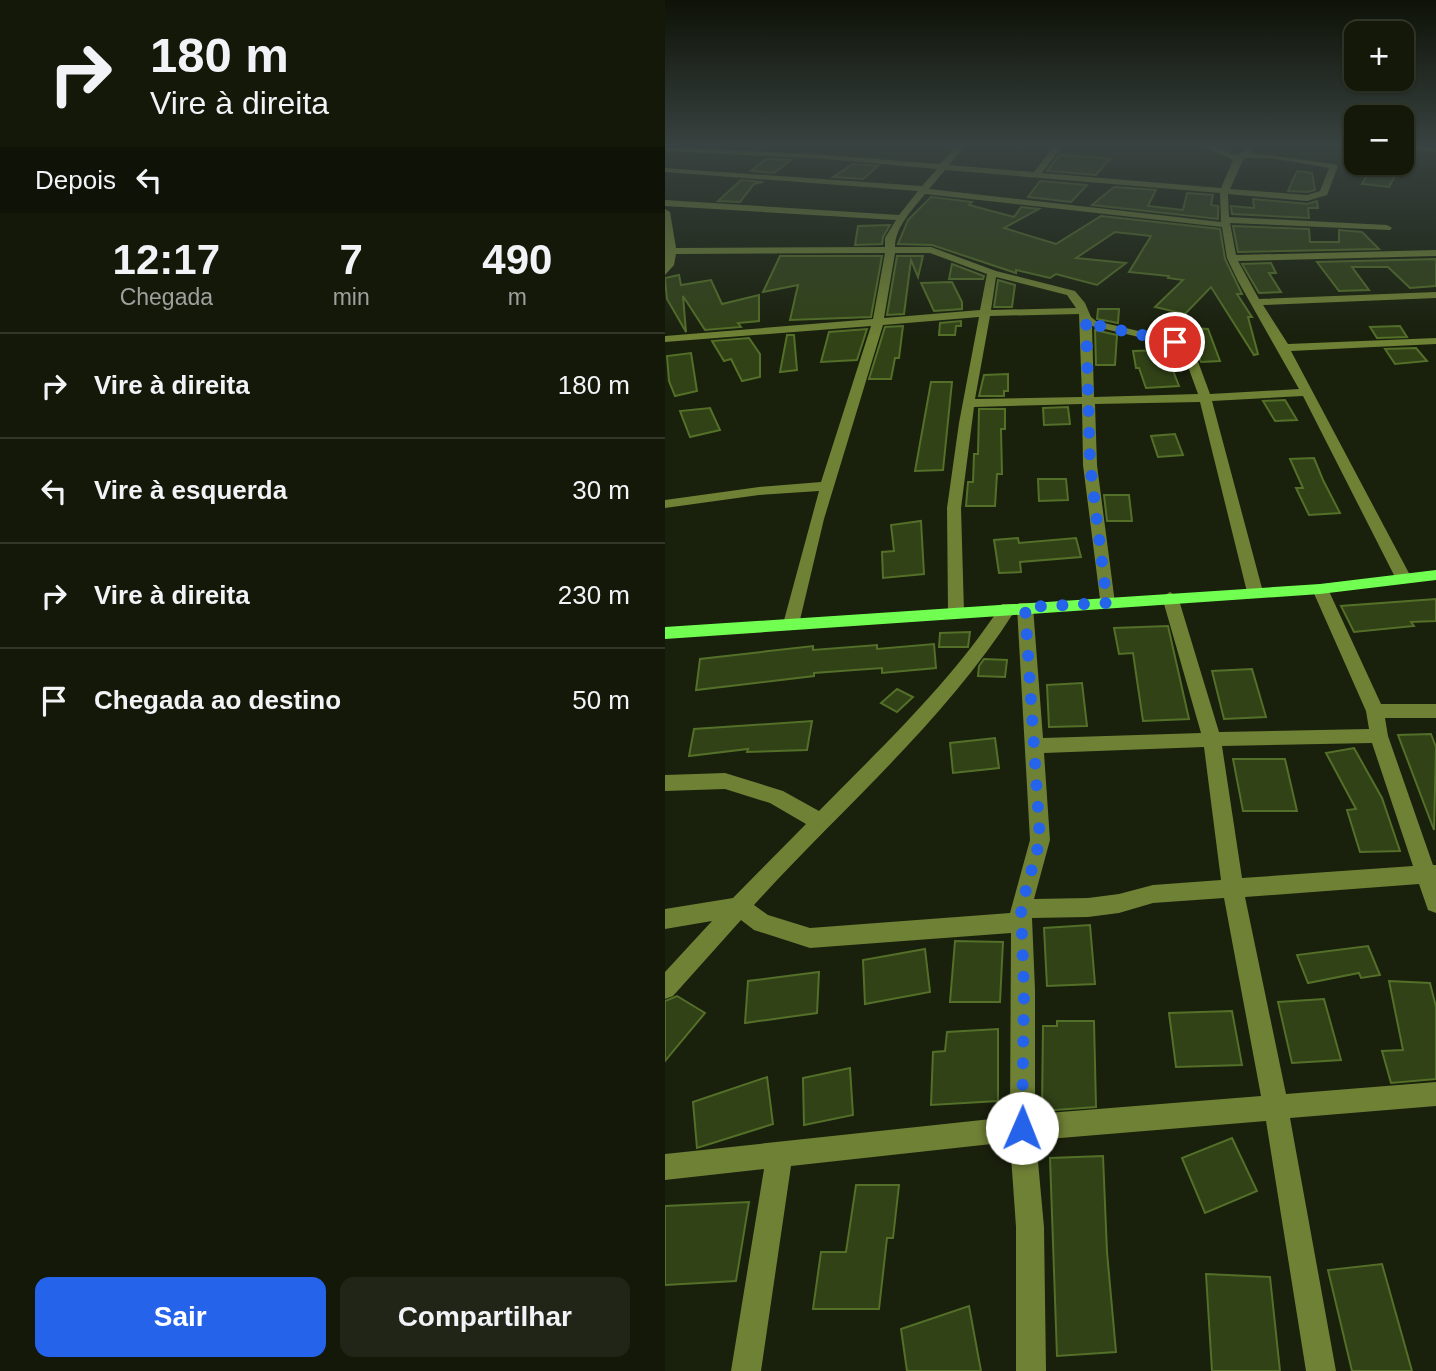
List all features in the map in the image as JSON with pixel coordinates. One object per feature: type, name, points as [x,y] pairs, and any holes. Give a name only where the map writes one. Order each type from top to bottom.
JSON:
[{"type":"main road","points":[[665,633],[1016,607],[1320,589],[1436,575]]},
{"type":"street","points":[[759,209],[900,218]]},
{"type":"street","points":[[791,624],[827,486],[878,322],[890,264],[890,238],[908,209]]},
{"type":"street","points":[[1097,209],[1225,223],[1387,228]]},
{"type":"street","points":[[1225,209],[1232,258],[1243,281],[1284,348],[1304,392],[1403,577]]},
{"type":"street","points":[[665,272],[673,251],[666,218]]},
{"type":"street","points":[[673,251],[937,251],[992,273],[1071,293],[1076,297],[1084,315],[1090,464],[1107,603]]},
{"type":"street","points":[[1232,258],[1436,253]]},
{"type":"street","points":[[956,612],[953,528],[969,403],[992,273]]},
{"type":"street","points":[[1258,302],[1436,295]]},
{"type":"street","points":[[665,339],[986,313],[1084,315],[1100,326],[1175,342],[1187,348],[1205,398],[1255,593]]},
{"type":"street","points":[[1284,348],[1436,341]]},
{"type":"street","points":[[969,403],[1205,398],[1304,392]]},
{"type":"street","points":[[665,504],[759,491],[827,486]]},
{"type":"street","points":[[1320,589],[1375,711],[1379,736],[1431,874],[1436,903]]},
{"type":"street","points":[[1170,597],[1212,739],[1233,888],[1276,1108],[1321,1371]]},
{"type":"street","points":[[1016,607],[1035,746],[1040,840],[1021,915],[1024,990],[1022,1128],[1030,1227],[1031,1371]]},
{"type":"street","points":[[665,988],[819,821],[881,760],[1016,607]]},
{"type":"street","points":[[1375,711],[1436,711]]},
{"type":"street","points":[[1035,746],[1379,736]]},
{"type":"street","points":[[665,783],[725,781],[776,797],[819,821]]},
{"type":"street","points":[[665,919],[739,906],[762,923],[810,938],[1087,910],[1124,904],[1153,894],[1431,874]]},
{"type":"street","points":[[665,1167],[1022,1128],[1436,1094]]},
{"type":"street","points":[[746,1371],[769,1235],[779,1155]]},
{"type":"building","points":[[919,209],[984,209],[1014,217],[1020,209],[1039,209],[1004,228],[1056,244],[1101,216],[1220,229],[1225,259],[1242,294],[1237,294],[1252,317],[1248,317],[1258,354],[1254,355],[1211,287],[1185,314],[1155,307],[1183,280],[1129,272],[1151,236],[1115,232],[1076,258],[1126,263],[1097,285],[1056,274],[1050,278],[1016,270],[1016,273],[932,245],[898,244],[908,220]]},
{"type":"building","points":[[1128,209],[1218,209],[1218,219]]},
{"type":"building","points":[[1231,209],[1308,209],[1309,218],[1232,214]]},
{"type":"building","points":[[890,225],[882,244],[855,245],[858,226]]},
{"type":"building","points":[[1233,226],[1309,229],[1310,242],[1339,242],[1339,230],[1362,232],[1379,249],[1238,252]]},
{"type":"building","points":[[780,256],[882,256],[871,317],[790,320],[798,285],[763,292]]},
{"type":"building","points":[[897,256],[923,256],[918,277],[911,260],[904,314],[887,315]]},
{"type":"building","points":[[1436,259],[1436,286],[1410,288],[1388,267],[1352,267],[1369,290],[1339,291],[1317,262]]},
{"type":"building","points":[[1271,263],[1276,273],[1269,273],[1281,292],[1259,293],[1242,264]]},
{"type":"building","points":[[952,264],[984,276],[983,279],[949,279]]},
{"type":"building","points":[[679,275],[681,285],[711,280],[722,304],[759,295],[759,321],[738,323],[741,327],[705,330],[683,296],[686,332],[667,299],[665,278]]},
{"type":"building","points":[[998,280],[1015,285],[1012,307],[994,307]]},
{"type":"building","points":[[952,282],[962,302],[962,309],[934,311],[921,283]]},
{"type":"building","points":[[1098,309],[1119,309],[1118,323],[1097,319]]},
{"type":"building","points":[[961,321],[961,326],[956,326],[955,335],[939,335],[940,323]]},
{"type":"building","points":[[903,326],[899,358],[895,358],[891,379],[869,379],[885,327]]},
{"type":"building","points":[[1400,326],[1407,337],[1377,338],[1370,327]]},
{"type":"building","points":[[1194,328],[1208,329],[1220,361],[1201,362],[1191,343]]},
{"type":"building","points":[[867,329],[857,360],[821,362],[829,332]]},
{"type":"building","points":[[1095,330],[1117,335],[1115,365],[1096,365]]},
{"type":"building","points":[[787,335],[794,335],[797,370],[780,372]]},
{"type":"building","points":[[749,338],[760,354],[760,377],[742,381],[731,359],[724,361],[712,341]]},
{"type":"building","points":[[1416,348],[1427,361],[1395,364],[1385,349]]},
{"type":"building","points":[[1165,350],[1179,386],[1146,388],[1139,368],[1136,368],[1133,351]]},
{"type":"building","points":[[691,353],[697,391],[675,396],[669,381],[667,356]]},
{"type":"building","points":[[1008,374],[1008,391],[1004,391],[1004,396],[979,396],[984,375]]},
{"type":"building","points":[[931,382],[952,382],[943,470],[915,471]]},
{"type":"building","points":[[1285,400],[1297,420],[1275,421],[1263,401]]},
{"type":"building","points":[[1068,407],[1070,424],[1044,425],[1043,408]]},
{"type":"building","points":[[710,408],[720,430],[690,437],[680,411]]},
{"type":"building","points":[[979,409],[1005,409],[1005,429],[1001,429],[1002,474],[997,474],[995,506],[966,506],[968,482],[973,482],[974,454],[978,454]]},
{"type":"building","points":[[1175,434],[1183,455],[1158,457],[1151,436]]},
{"type":"building","points":[[1314,458],[1340,513],[1309,515],[1296,488],[1303,488],[1290,459]]},
{"type":"building","points":[[1038,479],[1066,479],[1068,500],[1039,501]]},
{"type":"building","points":[[1104,495],[1129,495],[1132,521],[1107,521]]},
{"type":"building","points":[[921,521],[924,574],[883,578],[882,552],[894,551],[891,525]]},
{"type":"building","points":[[1018,538],[1019,543],[1076,538],[1081,557],[1020,562],[1021,572],[999,573],[994,540]]},
{"type":"building","points":[[1436,599],[1436,621],[1411,622],[1414,626],[1354,632],[1341,606]]},
{"type":"building","points":[[1168,626],[1189,719],[1143,721],[1133,653],[1119,654],[1114,628]]},
{"type":"building","points":[[970,632],[968,647],[939,647],[940,633]]},
{"type":"building","points":[[934,644],[936,668],[882,673],[882,668],[814,673],[814,676],[696,690],[700,659],[813,646],[813,650],[877,645],[877,649]]},
{"type":"building","points":[[984,659],[1007,660],[1005,677],[978,676],[979,666]]},
{"type":"building","points":[[1252,669],[1266,717],[1224,719],[1212,671]]},
{"type":"building","points":[[1082,683],[1087,726],[1049,727],[1047,685]]},
{"type":"building","points":[[897,689],[913,697],[897,712],[881,703]]},
{"type":"building","points":[[812,721],[807,750],[747,752],[748,749],[689,756],[694,729]]},
{"type":"building","points":[[1431,734],[1436,747],[1434,830],[1398,735]]},
{"type":"building","points":[[995,738],[999,768],[953,773],[950,743]]},
{"type":"building","points":[[1354,748],[1382,798],[1400,851],[1360,852],[1347,810],[1356,809],[1326,753]]},
{"type":"building","points":[[1233,759],[1285,759],[1297,811],[1243,811]]},
{"type":"building","points":[[1090,925],[1095,984],[1047,986],[1044,928]]},
{"type":"building","points":[[955,941],[1003,942],[1000,1002],[950,1002]]},
{"type":"building","points":[[1368,946],[1380,975],[1361,978],[1359,973],[1308,983],[1297,955]]},
{"type":"building","points":[[925,949],[930,992],[865,1004],[863,960]]},
{"type":"building","points":[[819,972],[817,1013],[745,1023],[748,981]]},
{"type":"building","points":[[1389,981],[1430,983],[1436,1007],[1436,1079],[1391,1083],[1382,1051],[1403,1050]]},
{"type":"building","points":[[677,996],[705,1013],[665,1061],[665,1001]]},
{"type":"building","points":[[1324,999],[1341,1060],[1292,1063],[1278,1002]]},
{"type":"building","points":[[1232,1011],[1242,1065],[1176,1067],[1169,1013]]},
{"type":"building","points":[[1057,1021],[1094,1021],[1096,1107],[1042,1111],[1043,1026],[1057,1026]]},
{"type":"building","points":[[998,1029],[998,1101],[931,1105],[933,1052],[945,1051],[947,1032]]},
{"type":"building","points":[[850,1068],[853,1115],[804,1125],[803,1078]]},
{"type":"building","points":[[767,1077],[773,1124],[697,1148],[693,1102]]},
{"type":"building","points":[[1232,1138],[1257,1191],[1205,1213],[1182,1158]]},
{"type":"building","points":[[1103,1156],[1107,1252],[1116,1352],[1057,1356],[1050,1158]]},
{"type":"building","points":[[856,1185],[899,1185],[893,1238],[887,1238],[879,1309],[813,1309],[821,1252],[846,1252]]},
{"type":"building","points":[[749,1202],[736,1281],[665,1285],[665,1206]]},
{"type":"building","points":[[1382,1264],[1412,1371],[1352,1371],[1328,1270]]},
{"type":"building","points":[[1206,1274],[1270,1277],[1280,1371],[1212,1371]]},
{"type":"building","points":[[969,1306],[981,1371],[907,1371],[901,1329]]},
{"type":"route","points":[[1022,1128],[1024,990],[1021,908],[1040,840],[1025,607],[1107,603],[1090,464],[1086,319],[1100,326],[1175,342]]}]
